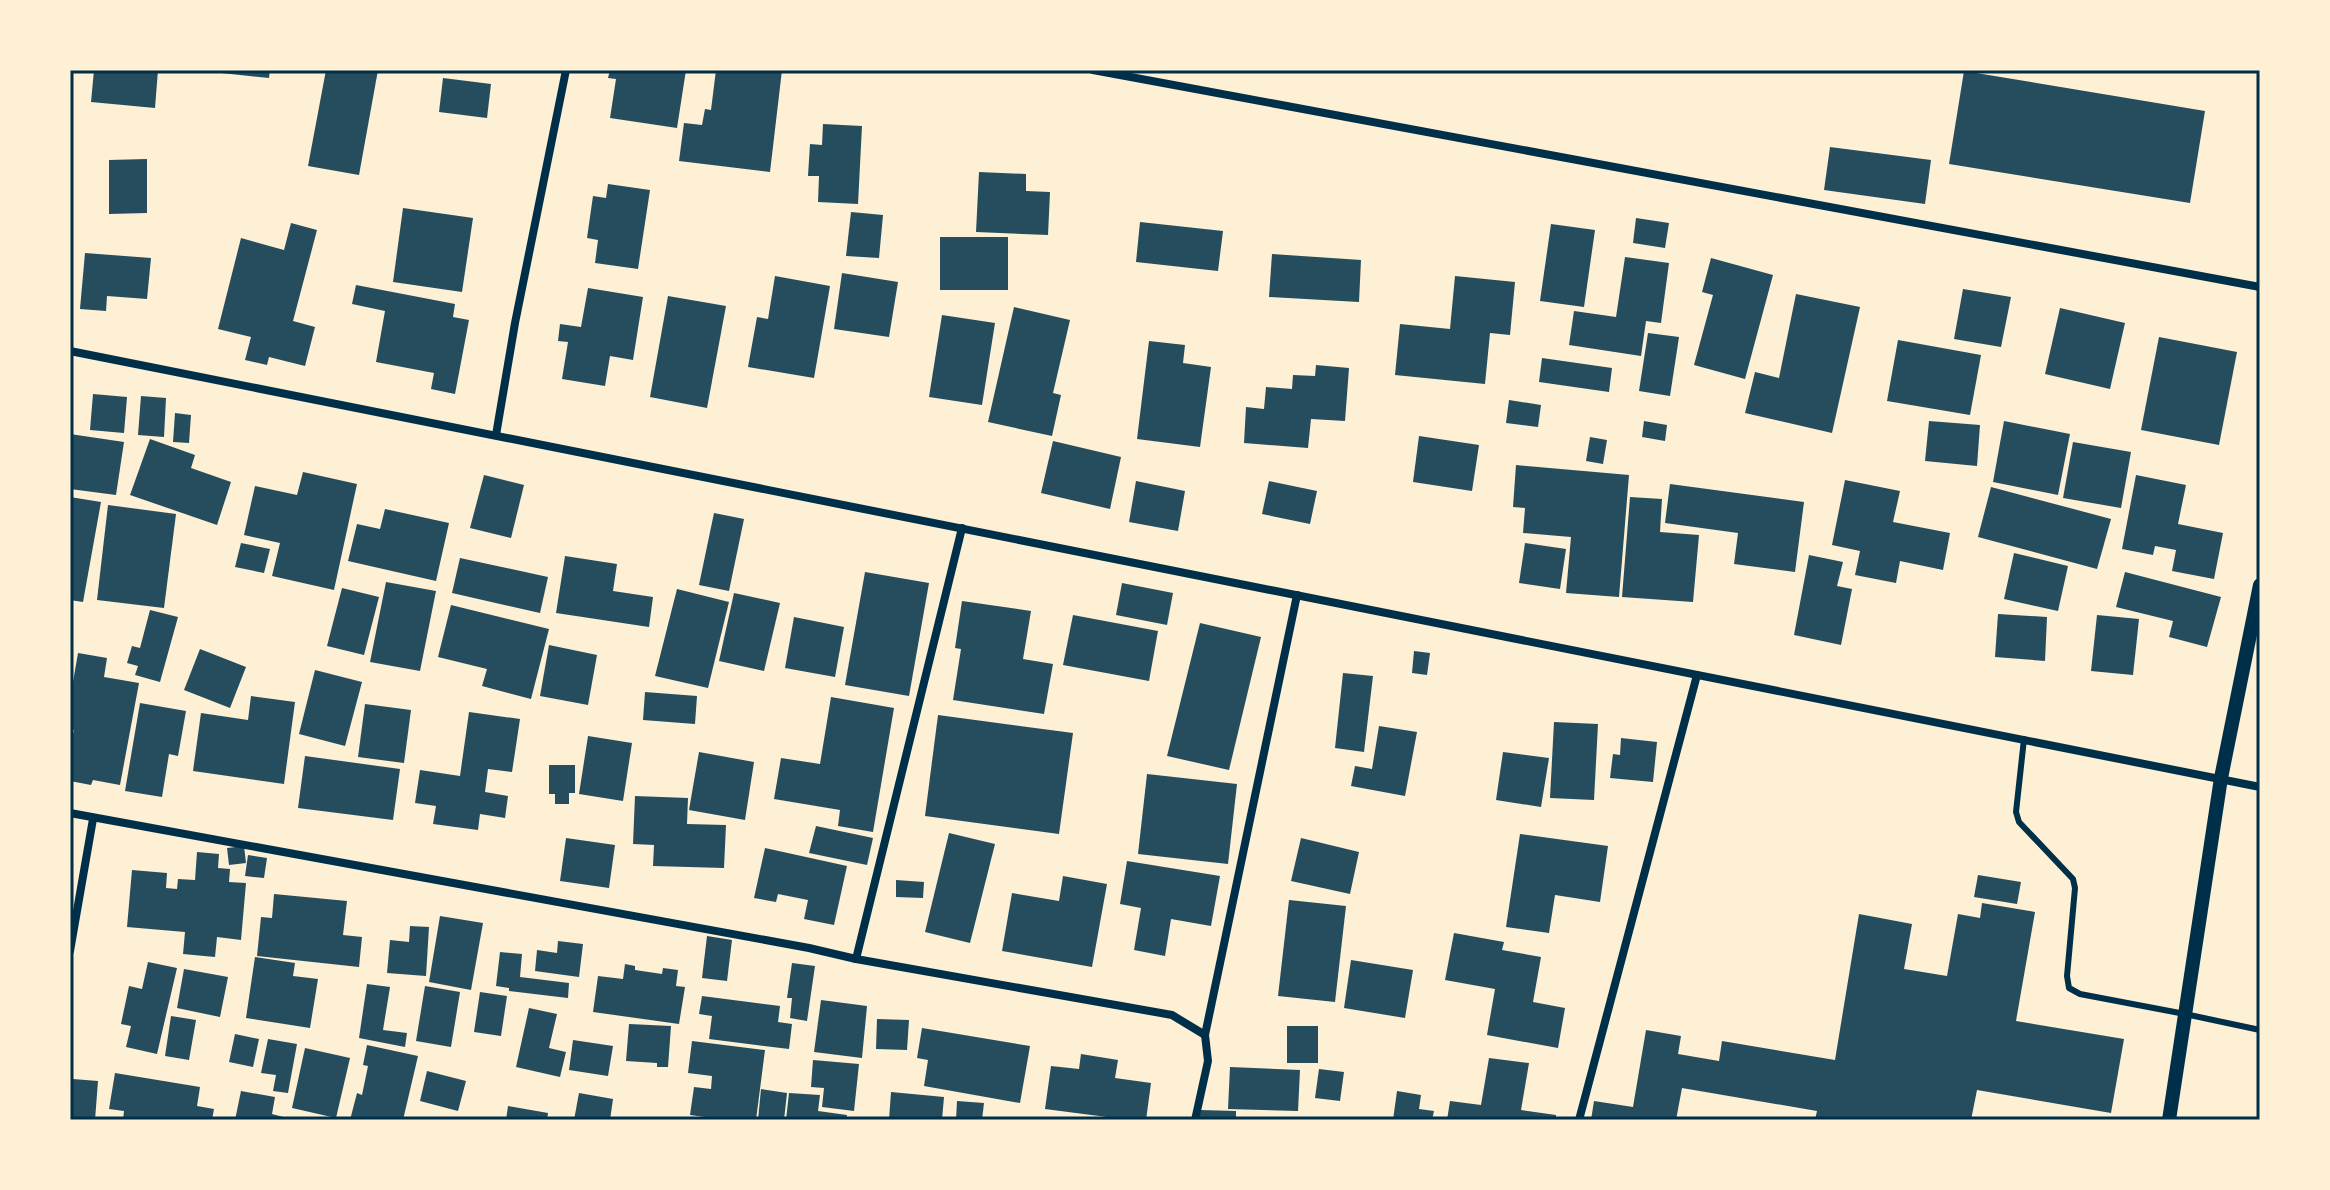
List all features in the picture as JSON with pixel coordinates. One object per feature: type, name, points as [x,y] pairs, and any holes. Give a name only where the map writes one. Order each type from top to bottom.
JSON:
[{"type":"street","points":[[496,435],[515,323],[566,70]]},
{"type":"street","points":[[1093,70],[2260,287]]},
{"type":"street","points":[[70,351],[2260,787]]},
{"type":"street","points":[[856,959],[962,528]]},
{"type":"street","points":[[2169,1120],[2221,778],[2260,585]]},
{"type":"street","points":[[1195,1120],[1208,1061],[1205,1035],[1297,595]]},
{"type":"street","points":[[1579,1120],[1697,675]]},
{"type":"street","points":[[70,813],[1172,1015],[1205,1035]]},
{"type":"street","points":[[70,951],[93,819]]},
{"type":"lane","points":[[2024,739],[2016,812],[2019,822],[2073,879],[2075,888],[2067,976],[2069,988],[2080,994],[2260,1030]]},
{"type":"building","points":[[94,70],[158,70],[155,108],[91,102]]},
{"type":"building","points":[[213,70],[270,70],[269,78]]},
{"type":"building","points":[[326,70],[378,70],[359,175],[308,166]]},
{"type":"building","points":[[610,70],[686,70],[677,128],[610,118],[616,79],[608,78]]},
{"type":"building","points":[[716,70],[782,70],[770,172],[679,161],[684,123],[702,125],[705,109],[711,110]]},
{"type":"building","points":[[1964,71],[2205,111],[2190,203],[1949,164]]},
{"type":"building","points":[[443,78],[491,84],[487,118],[439,112]]},
{"type":"building","points":[[823,124],[862,126],[858,204],[818,202],[819,176],[808,176],[810,144],[822,145]]},
{"type":"building","points":[[1830,147],[1931,160],[1925,204],[1824,190]]},
{"type":"building","points":[[147,159],[147,213],[109,214],[109,160]]},
{"type":"building","points":[[979,172],[1026,174],[1026,191],[1050,192],[1048,235],[976,232]]},
{"type":"building","points":[[608,184],[650,190],[638,269],[595,263],[598,240],[587,238],[593,196],[606,198]]},
{"type":"building","points":[[403,208],[473,218],[462,292],[393,282]]},
{"type":"building","points":[[851,212],[883,215],[879,258],[846,256]]},
{"type":"building","points":[[1636,218],[1669,223],[1665,248],[1633,243]]},
{"type":"building","points":[[1140,222],[1223,231],[1218,271],[1136,262]]},
{"type":"building","points":[[291,223],[317,230],[293,321],[315,327],[305,366],[269,357],[267,365],[245,360],[251,337],[218,329],[241,238],[284,250]]},
{"type":"building","points":[[1551,224],[1595,230],[1584,307],[1540,301]]},
{"type":"building","points":[[940,237],[1008,237],[1008,290],[940,290]]},
{"type":"building","points":[[85,253],[151,258],[147,299],[107,296],[106,311],[80,309]]},
{"type":"building","points":[[1272,254],[1361,260],[1359,302],[1269,297]]},
{"type":"building","points":[[1625,257],[1669,263],[1661,323],[1646,321],[1641,356],[1569,345],[1574,311],[1616,317]]},
{"type":"building","points":[[1711,258],[1773,275],[1745,379],[1694,365],[1713,295],[1702,292]]},
{"type":"building","points":[[842,273],[898,282],[889,337],[834,329]]},
{"type":"building","points":[[775,276],[830,286],[814,378],[748,367],[757,317],[768,319]]},
{"type":"building","points":[[1455,276],[1515,282],[1510,335],[1490,333],[1485,384],[1395,375],[1400,324],[1450,329]]},
{"type":"building","points":[[356,285],[455,304],[453,317],[469,320],[455,394],[431,389],[434,373],[376,362],[385,311],[352,304]]},
{"type":"building","points":[[588,288],[643,297],[633,360],[610,356],[605,386],[562,379],[568,342],[558,341],[560,324],[581,327]]},
{"type":"building","points":[[1963,289],[2011,297],[2001,347],[1954,339]]},
{"type":"building","points":[[1796,294],[1860,307],[1832,433],[1745,413],[1755,372],[1779,378]]},
{"type":"building","points":[[668,296],[726,306],[707,408],[650,397]]},
{"type":"building","points":[[1014,307],[1070,320],[1053,393],[1061,395],[1052,436],[988,422]]},
{"type":"building","points":[[2060,308],[2125,323],[2110,389],[2045,374]]},
{"type":"building","points":[[942,315],[995,323],[982,405],[929,397]]},
{"type":"building","points":[[1648,333],[1679,337],[1670,396],[1639,391]]},
{"type":"building","points":[[2159,337],[2237,352],[2219,445],[2141,430]]},
{"type":"building","points":[[1898,340],[1981,355],[1970,415],[1887,401]]},
{"type":"building","points":[[1149,341],[1185,345],[1183,363],[1211,367],[1200,447],[1137,439]]},
{"type":"building","points":[[1542,358],[1612,368],[1609,392],[1539,382]]},
{"type":"building","points":[[1316,365],[1349,368],[1345,421],[1311,419],[1308,448],[1244,443],[1246,407],[1264,409],[1266,387],[1292,389],[1293,375],[1315,376]]},
{"type":"building","points":[[93,394],[127,397],[124,433],[90,430]]},
{"type":"building","points":[[141,396],[166,398],[164,437],[138,435]]},
{"type":"building","points":[[1509,400],[1541,405],[1538,427],[1506,423]]},
{"type":"building","points":[[175,413],[191,415],[189,443],[173,442]]},
{"type":"building","points":[[1644,421],[1667,425],[1665,441],[1642,437]]},
{"type":"building","points":[[1929,421],[1980,425],[1977,466],[1925,461]]},
{"type":"building","points":[[2004,421],[2070,434],[2058,495],[1993,482]]},
{"type":"building","points":[[70,434],[124,442],[116,495],[70,489]]},
{"type":"building","points":[[1419,436],[1479,445],[1472,491],[1413,482]]},
{"type":"building","points":[[1590,437],[1607,440],[1603,464],[1586,461]]},
{"type":"building","points":[[150,439],[195,455],[191,468],[231,482],[217,525],[130,495]]},
{"type":"building","points":[[1053,441],[1121,457],[1110,509],[1041,493]]},
{"type":"building","points":[[2073,442],[2131,452],[2121,508],[2063,498]]},
{"type":"building","points":[[1516,465],[1629,475],[1619,597],[1566,593],[1571,537],[1523,533],[1525,508],[1513,507]]},
{"type":"building","points":[[303,472],[357,484],[334,590],[272,576],[280,543],[244,535],[255,486],[297,495]]},
{"type":"building","points":[[484,475],[524,485],[511,538],[470,528]]},
{"type":"building","points":[[2136,475],[2186,485],[2178,524],[2223,533],[2214,579],[2172,571],[2176,550],[2155,546],[2153,555],[2122,549]]},
{"type":"building","points":[[1845,480],[1900,491],[1893,522],[1950,533],[1943,570],[1900,561],[1896,583],[1855,575],[1860,551],[1832,545]]},
{"type":"building","points":[[1136,481],[1185,491],[1178,531],[1129,522]]},
{"type":"building","points":[[1269,481],[1317,491],[1310,524],[1262,514]]},
{"type":"building","points":[[1670,484],[1804,502],[1795,572],[1734,564],[1738,533],[1665,523]]},
{"type":"building","points":[[1991,487],[2111,519],[2097,569],[1978,537]]},
{"type":"building","points":[[70,497],[101,502],[83,602],[70,600]]},
{"type":"building","points":[[1630,497],[1662,499],[1660,532],[1699,535],[1693,602],[1622,597]]},
{"type":"building","points":[[108,505],[176,514],[164,608],[97,600]]},
{"type":"building","points":[[385,509],[449,523],[436,581],[348,561],[357,524],[380,529]]},
{"type":"building","points":[[714,513],[744,519],[729,591],[699,585]]},
{"type":"building","points":[[241,543],[270,549],[264,573],[235,567]]},
{"type":"building","points":[[1525,543],[1566,549],[1560,589],[1519,583]]},
{"type":"building","points":[[2014,553],[2068,566],[2058,611],[2004,599]]},
{"type":"building","points":[[1809,555],[1843,562],[1837,586],[1852,589],[1841,645],[1794,635]]},
{"type":"building","points":[[565,556],[617,564],[613,591],[653,597],[649,627],[556,613]]},
{"type":"building","points":[[460,558],[548,577],[540,613],[452,593]]},
{"type":"building","points":[[865,572],[929,583],[909,696],[845,685]]},
{"type":"building","points":[[2125,572],[2221,597],[2207,647],[2169,637],[2173,621],[2116,607]]},
{"type":"building","points":[[386,582],[436,591],[420,671],[370,662]]},
{"type":"building","points":[[1122,583],[1173,593],[1167,625],[1116,615]]},
{"type":"building","points":[[342,588],[379,597],[364,655],[327,646]]},
{"type":"building","points":[[677,589],[729,602],[708,688],[655,676]]},
{"type":"building","points":[[734,593],[780,603],[764,671],[719,661]]},
{"type":"building","points":[[962,601],[1031,611],[1023,659],[1053,664],[1044,714],[953,700],[961,649],[955,648]]},
{"type":"building","points":[[451,605],[549,629],[531,699],[482,686],[487,669],[438,657]]},
{"type":"building","points":[[150,610],[178,617],[160,682],[135,675],[138,666],[127,663],[132,646],[140,648]]},
{"type":"building","points":[[1998,614],[2047,617],[2045,661],[1995,657]]},
{"type":"building","points":[[1073,615],[1158,631],[1149,681],[1063,665]]},
{"type":"building","points":[[2097,615],[2139,619],[2133,675],[2091,671]]},
{"type":"building","points":[[794,617],[844,627],[835,677],[785,668]]},
{"type":"building","points":[[1200,623],[1261,637],[1229,770],[1167,756]]},
{"type":"building","points":[[549,645],[597,655],[588,705],[540,696]]},
{"type":"building","points":[[200,649],[246,667],[230,708],[184,690]]},
{"type":"building","points":[[1414,651],[1430,653],[1427,675],[1412,673]]},
{"type":"building","points":[[78,653],[107,658],[104,677],[139,683],[120,785],[93,780],[91,785],[70,781],[70,746],[74,730],[70,729],[70,699]]},
{"type":"building","points":[[315,670],[362,682],[345,746],[299,734]]},
{"type":"building","points":[[1343,673],[1373,676],[1364,752],[1335,748]]},
{"type":"building","points":[[645,692],[697,696],[695,724],[643,720]]},
{"type":"building","points":[[251,696],[295,702],[284,784],[193,771],[201,713],[248,720]]},
{"type":"building","points":[[831,697],[894,708],[873,832],[838,826],[840,810],[774,799],[781,758],[820,764]]},
{"type":"building","points":[[140,703],[186,711],[178,756],[169,754],[162,797],[125,791]]},
{"type":"building","points":[[365,704],[411,710],[404,763],[358,757]]},
{"type":"building","points":[[469,712],[520,719],[512,772],[488,769],[485,792],[508,796],[505,818],[480,814],[478,830],[433,824],[436,806],[415,803],[420,770],[460,776]]},
{"type":"building","points":[[938,715],[1073,733],[1059,834],[925,816]]},
{"type":"building","points":[[1554,722],[1598,724],[1594,800],[1550,798]]},
{"type":"building","points":[[1379,726],[1417,732],[1405,796],[1351,786],[1355,766],[1372,769]]},
{"type":"building","points":[[588,736],[632,743],[623,801],[579,794]]},
{"type":"building","points":[[1621,738],[1657,742],[1653,782],[1610,778],[1613,754],[1620,755]]},
{"type":"building","points":[[699,752],[754,762],[745,820],[689,810]]},
{"type":"building","points":[[1503,752],[1549,758],[1541,807],[1496,800]]},
{"type":"building","points":[[305,756],[400,769],[393,820],[298,808]]},
{"type":"building","points":[[549,765],[575,765],[575,793],[569,793],[569,804],[555,804],[555,794],[549,794]]},
{"type":"building","points":[[1147,774],[1237,784],[1228,864],[1138,854]]},
{"type":"building","points":[[635,796],[688,798],[687,824],[726,825],[724,868],[653,866],[654,845],[633,844]]},
{"type":"building","points":[[816,826],[873,838],[867,865],[809,853]]},
{"type":"building","points":[[949,833],[995,844],[970,943],[925,932]]},
{"type":"building","points":[[1520,834],[1608,846],[1600,902],[1555,895],[1549,933],[1506,927]]},
{"type":"building","points":[[566,838],[615,845],[609,888],[560,881]]},
{"type":"building","points":[[1301,838],[1359,852],[1350,894],[1291,881]]},
{"type":"building","points":[[244,846],[246,863],[229,865],[227,848]]},
{"type":"building","points":[[765,848],[847,866],[834,925],[804,919],[808,900],[778,894],[776,902],[754,898]]},
{"type":"building","points":[[197,852],[219,854],[218,868],[230,869],[229,882],[246,883],[241,940],[217,937],[215,957],[183,954],[185,932],[127,927],[132,870],[167,873],[166,888],[177,889],[178,879],[195,880]]},
{"type":"building","points":[[248,855],[267,858],[264,878],[245,876]]},
{"type":"building","points":[[1127,861],[1220,876],[1211,926],[1171,919],[1165,956],[1134,950],[1141,908],[1120,904]]},
{"type":"building","points":[[1978,875],[2021,882],[2017,904],[1974,897]]},
{"type":"building","points":[[1063,876],[1107,884],[1092,967],[1002,951],[1012,893],[1059,901]]},
{"type":"building","points":[[896,880],[924,882],[923,898],[896,897]]},
{"type":"building","points":[[274,894],[347,901],[343,935],[362,937],[359,967],[257,956],[261,917],[272,918]]},
{"type":"building","points":[[1289,900],[1346,906],[1335,1002],[1278,996]]},
{"type":"building","points":[[1982,903],[2035,912],[2016,1021],[2124,1039],[2111,1113],[1977,1090],[1971,1120],[1815,1120],[1817,1111],[1682,1088],[1676,1120],[1591,1120],[1594,1101],[1633,1107],[1646,1030],[1681,1036],[1678,1054],[1719,1061],[1722,1041],[1835,1060],[1859,914],[1912,924],[1904,969],[1947,976],[1958,914],[1980,918]]},
{"type":"building","points":[[440,916],[483,923],[471,990],[429,982]]},
{"type":"building","points":[[410,926],[429,927],[426,976],[387,973],[390,940],[409,942]]},
{"type":"building","points":[[1454,933],[1504,942],[1502,950],[1541,957],[1533,1002],[1565,1008],[1558,1048],[1487,1035],[1495,989],[1445,980]]},
{"type":"building","points":[[707,936],[732,940],[727,981],[702,978]]},
{"type":"building","points":[[558,941],[583,944],[579,977],[535,971],[537,950],[557,953]]},
{"type":"building","points":[[500,952],[522,954],[520,977],[569,983],[568,998],[509,991],[509,988],[496,986]]},
{"type":"building","points":[[255,957],[295,963],[293,976],[318,979],[310,1028],[246,1018]]},
{"type":"building","points":[[1351,960],[1413,970],[1405,1018],[1344,1008]]},
{"type":"building","points":[[148,962],[177,968],[157,1054],[126,1047],[131,1026],[121,1024],[129,986],[142,989]]},
{"type":"building","points":[[792,963],[815,966],[807,1021],[790,1018],[792,998],[787,998]]},
{"type":"building","points":[[625,964],[635,966],[635,970],[662,974],[663,968],[678,970],[676,986],[685,987],[679,1024],[593,1012],[598,976],[623,979]]},
{"type":"building","points":[[184,969],[228,977],[220,1017],[177,1008]]},
{"type":"building","points":[[367,984],[390,987],[383,1030],[407,1033],[405,1047],[359,1038]]},
{"type":"building","points":[[425,986],[460,992],[451,1047],[416,1041]]},
{"type":"building","points":[[480,992],[507,996],[501,1036],[474,1032]]},
{"type":"building","points":[[702,996],[780,1006],[778,1022],[792,1024],[789,1049],[709,1039],[712,1016],[699,1014]]},
{"type":"building","points":[[821,1000],[867,1006],[862,1058],[814,1052]]},
{"type":"building","points":[[529,1008],[557,1014],[549,1048],[566,1052],[560,1077],[516,1067]]},
{"type":"building","points":[[171,1016],[196,1020],[189,1060],[165,1056]]},
{"type":"building","points":[[877,1019],[909,1020],[907,1050],[876,1049]]},
{"type":"building","points":[[629,1024],[671,1026],[668,1067],[657,1067],[657,1063],[626,1061]]},
{"type":"building","points":[[1287,1026],[1318,1026],[1318,1063],[1287,1063]]},
{"type":"building","points":[[922,1028],[1030,1046],[1020,1103],[924,1086],[928,1060],[917,1058]]},
{"type":"building","points":[[235,1034],[259,1039],[253,1067],[229,1062]]},
{"type":"building","points":[[268,1039],[297,1044],[288,1093],[273,1091],[276,1075],[261,1073]]},
{"type":"building","points":[[573,1040],[613,1046],[608,1076],[569,1070]]},
{"type":"building","points":[[692,1041],[765,1050],[756,1120],[690,1115],[694,1087],[711,1089],[712,1076],[688,1073]]},
{"type":"building","points":[[367,1045],[418,1056],[403,1120],[350,1120],[357,1093],[362,1095],[368,1066],[363,1065]]},
{"type":"building","points":[[305,1048],[350,1058],[336,1118],[292,1108]]},
{"type":"building","points":[[1081,1054],[1118,1060],[1115,1078],[1151,1083],[1146,1120],[1045,1109],[1051,1066],[1079,1069]]},
{"type":"building","points":[[1489,1058],[1529,1063],[1521,1110],[1556,1115],[1556,1120],[1447,1120],[1450,1101],[1481,1105]]},
{"type":"building","points":[[813,1060],[859,1064],[854,1111],[822,1107],[824,1088],[811,1087]]},
{"type":"building","points":[[1230,1067],[1300,1070],[1298,1111],[1228,1109]]},
{"type":"building","points":[[1319,1069],[1344,1072],[1340,1101],[1315,1098]]},
{"type":"building","points":[[427,1071],[466,1081],[458,1111],[420,1101]]},
{"type":"building","points":[[115,1073],[200,1087],[197,1106],[214,1109],[212,1120],[123,1120],[124,1111],[109,1109]]},
{"type":"building","points":[[73,1079],[98,1081],[95,1120],[70,1120]]},
{"type":"building","points":[[761,1089],[787,1093],[784,1120],[758,1120]]},
{"type":"building","points":[[241,1091],[275,1097],[272,1114],[295,1120],[235,1120]]},
{"type":"building","points":[[1397,1091],[1421,1095],[1419,1109],[1434,1111],[1432,1120],[1393,1120]]},
{"type":"building","points":[[891,1092],[944,1097],[942,1120],[889,1120]]},
{"type":"building","points":[[579,1093],[613,1099],[610,1120],[574,1120]]},
{"type":"building","points":[[789,1093],[820,1095],[818,1111],[847,1115],[846,1120],[786,1120]]},
{"type":"building","points":[[957,1101],[984,1103],[982,1120],[956,1120]]},
{"type":"building","points":[[508,1106],[548,1113],[547,1120],[506,1120]]},
{"type":"building","points":[[1200,1110],[1236,1111],[1236,1120],[1199,1120]]}]
